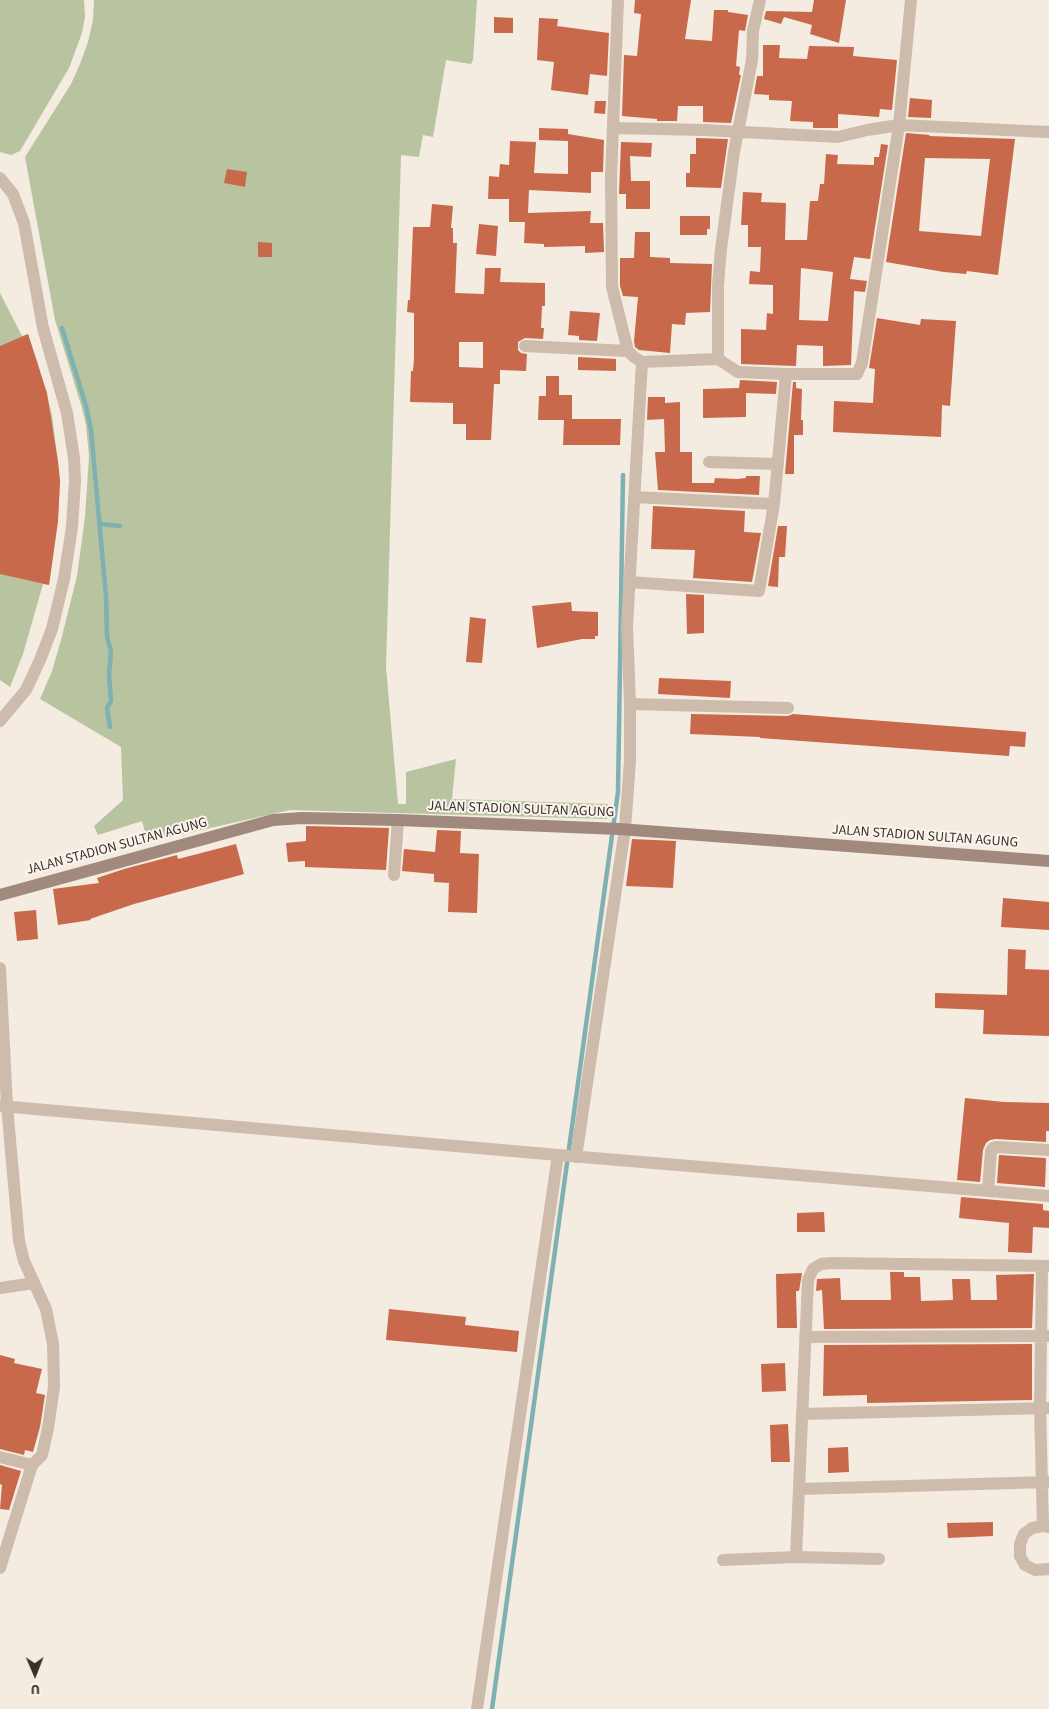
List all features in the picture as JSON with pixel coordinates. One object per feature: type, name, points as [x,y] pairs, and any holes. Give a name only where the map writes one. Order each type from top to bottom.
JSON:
[{"type":"main road","name":"JALAN STADION SULTAN AGUNG","points":[[0,895],[273,820],[302,818],[617,829],[1049,861]]},
{"type":"street","points":[[618,0],[611,178],[612,287],[628,351],[642,362],[718,359],[738,372],[786,374],[857,374],[862,363],[899,126],[911,0]]},
{"type":"street","points":[[718,359],[718,285],[721,248],[733,160],[752,60],[753,31],[760,0]]},
{"type":"street","points":[[613,128],[739,131],[838,137],[867,130],[899,126],[1049,132]]},
{"type":"street","points":[[0,178],[13,194],[24,223],[45,336],[67,413],[74,458],[75,481],[64,579],[52,629],[26,690],[0,721]]},
{"type":"street","points":[[525,346],[628,351]]},
{"type":"street","points":[[478,1709],[567,1156],[617,829],[630,760],[627,626],[642,362]]},
{"type":"street","points":[[629,582],[759,591],[774,504],[786,374]]},
{"type":"street","points":[[709,462],[778,464]]},
{"type":"street","points":[[634,497],[774,504]]},
{"type":"street","points":[[630,704],[788,708]]},
{"type":"street","points":[[394,875],[398,820]]},
{"type":"street","points":[[0,968],[4,1106],[19,1241],[24,1261],[46,1309],[53,1344],[54,1387],[42,1455],[32,1465],[0,1568]]},
{"type":"street","points":[[4,1106],[567,1156],[1049,1196]]},
{"type":"street","points":[[988,1190],[992,1148],[1049,1150]]},
{"type":"street","points":[[796,1557],[808,1280],[813,1269],[821,1264],[1045,1266],[1044,1408],[1046,1526],[1032,1528],[1024,1534],[1020,1544],[1020,1556],[1025,1565],[1035,1570],[1049,1569]]},
{"type":"street","points":[[0,1288],[34,1282]]},
{"type":"street","points":[[805,1337],[1045,1336]]},
{"type":"street","points":[[802,1414],[1044,1408]]},
{"type":"street","points":[[0,1457],[32,1465]]},
{"type":"street","points":[[799,1489],[1045,1482]]},
{"type":"street","points":[[723,1560],[796,1557],[879,1559]]},
{"type":"green space","points":[[0,0],[84,0],[85,17],[82,33],[69,68],[20,151],[11,155],[0,152]]},
{"type":"green space","points":[[94,0],[477,0],[473,60],[471,64],[446,60],[433,137],[423,135],[419,157],[401,155],[386,667],[398,804],[406,804],[406,772],[456,759],[452,799],[608,804],[607,819],[290,810],[148,842],[142,821],[98,835],[94,826],[123,800],[121,747],[40,699],[52,671],[77,576],[85,517],[89,456],[86,425],[82,408],[55,320],[25,157],[71,84],[80,64],[93,20]]},
{"type":"green space","points":[[0,293],[22,336],[28,334],[38,364],[52,415],[60,481],[58,521],[49,585],[43,584],[23,654],[10,687],[0,680]]},
{"type":"building","points":[[635,0],[691,0],[685,39],[712,41],[714,10],[728,10],[728,12],[748,15],[745,31],[739,30],[736,66],[740,67],[739,75],[741,75],[731,123],[703,122],[703,106],[678,106],[677,121],[657,121],[657,119],[622,116],[624,55],[637,56],[641,14],[634,13]]},
{"type":"building","points":[[814,0],[846,0],[839,43],[810,34],[812,25],[784,17],[781,24],[764,19],[766,11],[812,12]]},
{"type":"building","points":[[494,17],[513,18],[513,33],[494,33]]},
{"type":"building","points":[[539,18],[558,19],[557,26],[609,33],[607,76],[590,74],[588,95],[551,90],[554,62],[537,60]]},
{"type":"building","points":[[763,45],[780,45],[779,58],[807,59],[809,46],[854,47],[853,56],[897,60],[892,110],[880,109],[879,117],[838,114],[838,128],[813,128],[813,122],[790,121],[792,101],[769,100],[769,95],[754,94],[757,76],[763,76]]},
{"type":"building","points":[[910,98],[932,100],[931,118],[908,117]]},
{"type":"building","points":[[595,101],[606,101],[605,114],[594,113]]},
{"type":"building","points":[[539,128],[568,129],[568,141],[539,140]]},
{"type":"building","points":[[906,133],[929,136],[1015,139],[998,275],[967,271],[966,274],[944,272],[886,262]],"holes":[[[925,158],[990,159],[981,236],[919,231]]]},
{"type":"building","points":[[568,134],[604,140],[603,172],[591,172],[591,193],[529,190],[528,213],[591,211],[590,223],[603,223],[604,252],[585,253],[585,246],[544,247],[544,244],[524,243],[525,222],[509,222],[509,199],[488,199],[489,176],[499,177],[500,164],[509,165],[510,141],[536,142],[534,173],[568,174]]},
{"type":"building","points":[[696,138],[728,139],[721,188],[686,187],[686,173],[690,173],[690,154],[696,154]]},
{"type":"building","points":[[621,142],[652,143],[651,157],[630,156],[631,181],[650,181],[650,209],[626,209],[626,194],[619,194]]},
{"type":"building","points":[[881,144],[888,145],[870,259],[854,257],[850,279],[867,281],[865,292],[854,291],[851,365],[823,366],[823,346],[797,345],[796,366],[741,364],[741,329],[766,330],[767,313],[773,314],[773,285],[749,284],[750,271],[760,272],[761,247],[748,247],[748,225],[741,225],[743,192],[762,193],[761,202],[786,203],[785,240],[807,240],[810,201],[818,201],[820,184],[824,184],[826,154],[838,155],[837,164],[874,165],[874,157],[879,157]],"holes":[[[801,268],[833,272],[828,321],[799,320]]]},
{"type":"building","points":[[227,169],[247,172],[245,187],[224,183]]},
{"type":"building","points":[[432,204],[453,206],[451,228],[453,228],[453,243],[457,243],[455,293],[484,294],[485,268],[501,268],[500,282],[545,283],[545,306],[542,306],[541,328],[544,328],[543,339],[525,338],[518,342],[518,350],[521,353],[527,354],[526,371],[500,370],[500,384],[494,384],[491,440],[466,440],[466,424],[453,424],[453,403],[410,402],[411,371],[413,371],[414,358],[414,313],[407,312],[408,300],[410,300],[413,227],[430,227]],"holes":[[[459,342],[483,342],[483,368],[459,367]]]},
{"type":"building","points":[[680,216],[710,216],[710,229],[707,229],[707,235],[680,235]]},
{"type":"building","points":[[479,224],[498,226],[496,256],[476,254]]},
{"type":"building","points":[[635,232],[650,232],[650,257],[670,258],[670,263],[712,264],[710,312],[686,313],[685,325],[672,324],[670,353],[639,350],[635,347],[638,297],[623,296],[620,286],[620,258],[634,258]]},
{"type":"building","points":[[258,242],[272,243],[272,257],[258,257]]},
{"type":"building","points":[[570,311],[600,313],[597,341],[579,340],[579,336],[568,335]]},
{"type":"building","points":[[877,318],[920,325],[921,319],[956,321],[950,406],[942,405],[941,437],[833,432],[834,401],[873,403],[875,369],[869,368]]},
{"type":"building","points":[[28,334],[47,393],[60,481],[58,521],[49,585],[0,574],[0,346]]},
{"type":"building","points":[[578,357],[616,359],[616,371],[578,370]]},
{"type":"building","points":[[546,376],[559,376],[559,395],[572,395],[572,419],[621,419],[620,445],[563,445],[564,420],[538,420],[539,396],[546,396]]},
{"type":"building","points":[[740,380],[777,382],[776,394],[746,393],[746,417],[703,418],[703,389],[739,388]]},
{"type":"building","points":[[793,382],[796,382],[796,388],[802,389],[801,420],[803,420],[803,435],[794,435],[794,474],[785,474]]},
{"type":"building","points":[[648,397],[665,397],[665,403],[680,402],[680,452],[692,452],[692,483],[714,483],[715,478],[737,479],[746,478],[746,476],[760,476],[759,495],[658,490],[655,452],[665,452],[664,419],[647,420]]},
{"type":"building","points":[[653,506],[745,511],[744,532],[761,533],[752,582],[693,578],[695,550],[651,549]]},
{"type":"building","points":[[778,526],[787,526],[785,557],[779,557],[778,587],[768,586]]},
{"type":"building","points":[[686,594],[704,595],[704,633],[687,634]]},
{"type":"building","points":[[571,602],[572,611],[598,612],[598,636],[595,636],[595,639],[582,639],[537,648],[532,606]]},
{"type":"building","points":[[470,617],[486,619],[482,663],[466,662]]},
{"type":"building","points":[[659,678],[731,681],[730,698],[658,694]]},
{"type":"building","points":[[691,714],[788,716],[793,714],[1026,732],[1025,747],[1010,746],[1009,756],[760,737],[690,734]]},
{"type":"building","points":[[306,826],[389,828],[386,870],[305,867],[305,861],[288,862],[286,843],[306,841]]},
{"type":"building","points":[[437,830],[461,831],[460,853],[479,854],[477,913],[448,912],[449,883],[434,882],[434,874],[402,871],[404,849],[435,852]]},
{"type":"building","points":[[632,839],[676,841],[673,888],[626,886]]},
{"type":"building","points":[[236,844],[244,874],[134,904],[91,920],[58,925],[53,889],[99,883],[97,878],[124,869],[177,855],[178,859]]},
{"type":"building","points":[[1003,898],[1049,902],[1049,930],[1001,927]]},
{"type":"building","points":[[36,910],[38,939],[17,941],[14,912]]},
{"type":"building","points":[[1008,949],[1026,950],[1025,969],[1049,970],[1049,1036],[983,1034],[984,1010],[935,1008],[935,993],[1007,995]]},
{"type":"building","points":[[965,1098],[1004,1102],[1049,1103],[1049,1131],[1046,1131],[1046,1142],[990,1140],[986,1143],[983,1150],[980,1182],[957,1180]]},
{"type":"building","points":[[999,1155],[1045,1158],[1045,1187],[997,1183]]},
{"type":"building","points":[[961,1197],[1043,1204],[1043,1210],[1049,1211],[1049,1228],[1033,1227],[1032,1253],[1008,1252],[1009,1223],[959,1218]]},
{"type":"building","points":[[824,1212],[825,1232],[797,1232],[797,1213]]},
{"type":"building","points":[[890,1272],[904,1272],[904,1277],[920,1277],[921,1301],[953,1300],[952,1279],[970,1279],[971,1300],[997,1300],[996,1275],[1034,1274],[1032,1328],[824,1329],[822,1290],[816,1291],[817,1279],[840,1278],[841,1300],[891,1300]]},
{"type":"building","points":[[802,1273],[799,1291],[796,1291],[797,1328],[777,1328],[776,1274]]},
{"type":"building","points":[[389,1309],[466,1317],[465,1325],[519,1331],[517,1352],[386,1340]]},
{"type":"building","points":[[1032,1344],[1032,1400],[867,1403],[867,1395],[823,1396],[824,1345]]},
{"type":"building","points":[[0,1355],[15,1359],[14,1363],[42,1369],[36,1393],[45,1395],[40,1427],[33,1452],[25,1450],[24,1455],[0,1449]]},
{"type":"building","points":[[785,1363],[786,1391],[762,1392],[761,1364]]},
{"type":"building","points":[[788,1424],[790,1462],[771,1462],[770,1425]]},
{"type":"building","points":[[848,1447],[849,1472],[828,1473],[828,1448]]},
{"type":"building","points":[[0,1465],[21,1471],[9,1510],[0,1509],[2,1485],[0,1484]]},
{"type":"building","points":[[993,1522],[993,1536],[948,1538],[947,1523]]},
{"type":"waterway","points":[[62,328],[86,406],[91,430],[106,596],[107,637],[111,651],[109,674],[111,701],[107,708],[110,727]]},
{"type":"waterway","points":[[492,1709],[618,792],[623,475]]},
{"type":"waterway","points":[[100,524],[120,526]]}]
